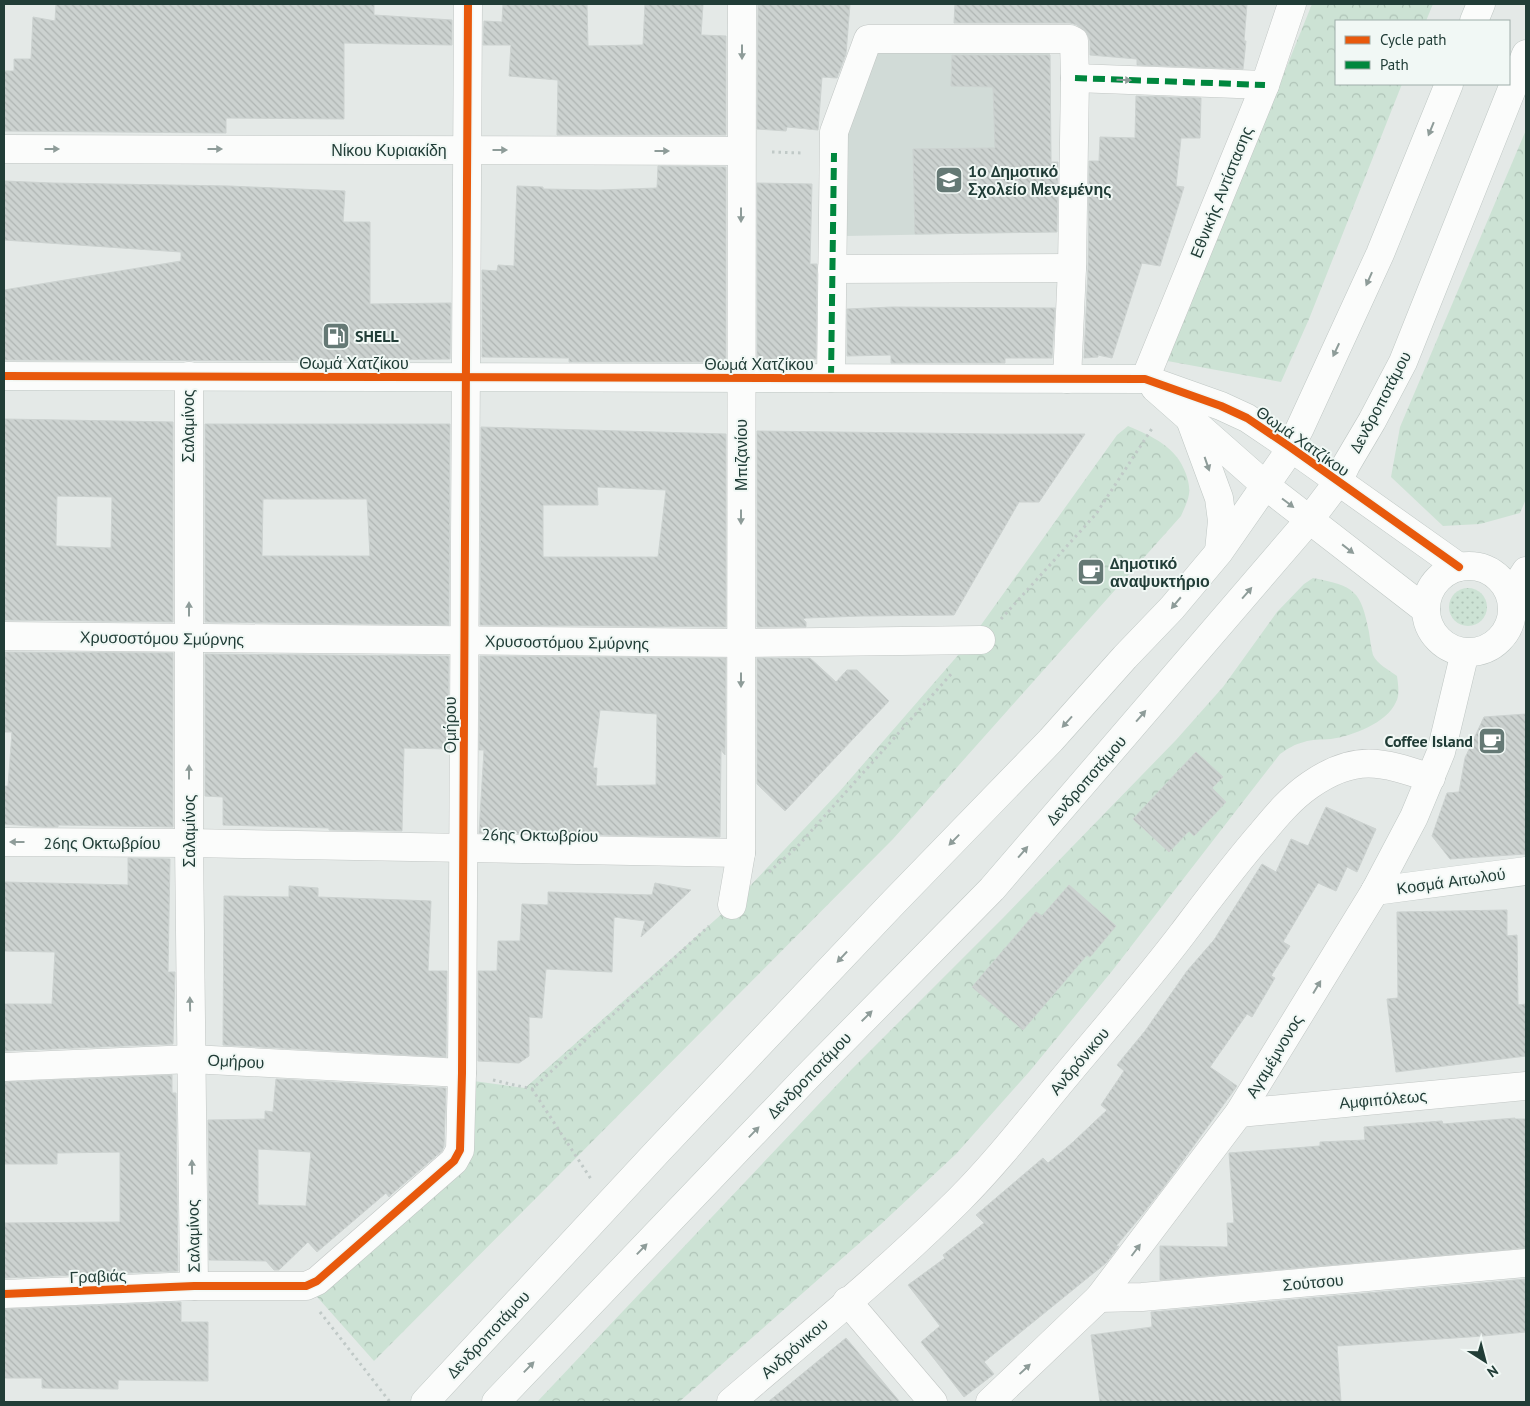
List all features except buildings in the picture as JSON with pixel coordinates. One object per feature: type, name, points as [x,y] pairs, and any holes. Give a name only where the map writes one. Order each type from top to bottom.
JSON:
[{"type":"street","name":"Ομήρου","points":[[4,1067],[191,1059],[462,1073],[468,4]]},
{"type":"street","name":"Μπιζανίου","points":[[732,905],[741,853],[742,4]]},
{"type":"street","name":"Εθνικής Αντίστασης","points":[[1145,379],[1265,86],[1292,4]]},
{"type":"street","points":[[1474,20],[1481,4]]},
{"type":"street","points":[[831,378],[834,132],[868,39],[1070,39],[1074,41],[1075,78],[1072,268],[1067,379]]},
{"type":"street","name":"Δενδροποτάμου","points":[[496,1402],[804,1080],[992,889],[1310,519],[1338,482],[1376,415],[1403,362],[1526,54]]},
{"type":"street","points":[[1075,78],[1265,86]]},
{"type":"street","name":"Δενδροποτάμου","points":[[425,1402],[608,1204],[891,905],[1051,740],[1125,657],[1172,608],[1219,552],[1266,486],[1290,447],[1380,254],[1449,85]]},
{"type":"street","name":"Νίκου Κυριακίδη","points":[[4,149],[741,151]]},
{"type":"street","points":[[832,269],[1072,268]]},
{"type":"street","name":"Θωμά Χατζίκου","points":[[4,376],[1145,379],[1221,406],[1246,418],[1459,567]]},
{"type":"street","name":"Σαλαμίνος","points":[[189,376],[189,843],[194,1286]]},
{"type":"street","points":[[1145,379],[1266,486],[1426,610]]},
{"type":"street","points":[[1180,410],[1219,498],[1222,520],[1219,552]]},
{"type":"street","points":[[1471,566],[1494,574],[1511,594],[1510,621],[1504,635],[1493,645],[1480,651],[1465,652],[1451,649],[1439,640],[1430,627],[1426,610],[1431,590],[1438,580],[1448,572],[1459,567],[1471,566]]},
{"type":"street","points":[[1511,594],[1526,571]]},
{"type":"street","name":"Χρυσοστόμου Σμύρνης","points":[[4,636],[741,643],[981,640]]},
{"type":"street","name":"Αγαμέμνονος","points":[[990,1402],[1100,1298],[1240,1113],[1375,891],[1414,818],[1441,752],[1465,652]]},
{"type":"street","name":"Ανδρόνικου","points":[[731,1402],[912,1245],[993,1163],[1157,967],[1242,856],[1273,819],[1293,799],[1309,785],[1326,775],[1342,768],[1362,763],[1392,765],[1431,778]]},
{"type":"street","name":"26ης Οκτωβρίου","points":[[4,842],[189,843],[741,853]]},
{"type":"street","name":"Κοσμά Αιτωλού","points":[[1375,891],[1526,871]]},
{"type":"street","points":[[300,1287],[317,1281],[457,1156],[461,1144],[462,1073]]},
{"type":"street","name":"Αμφιπόλεως","points":[[1240,1113],[1526,1086]]},
{"type":"street","name":"Σούτσου","points":[[1100,1298],[1142,1297],[1526,1263]]},
{"type":"street","name":"Γραβιάς","points":[[4,1294],[194,1286],[300,1287]]},
{"type":"street","points":[[847,1302],[933,1402]]},
{"type":"path","points":[[741,151],[834,153]]},
{"type":"path","points":[[768,873],[796,848],[1096,514],[1180,410]]},
{"type":"path","points":[[532,1089],[732,905]]},
{"type":"path","points":[[462,1073],[532,1089],[608,1204]]},
{"type":"path","points":[[300,1287],[390,1402]]},
{"type":"shaded area","points":[[876,53],[1050,53],[1052,232],[846,236],[846,137]]},
{"type":"green space","points":[[1312,4],[1433,4],[1426,20],[1335,20],[1335,85],[1402,85],[1309,319],[1281,382],[1162,360],[1214,246]]},
{"type":"green space","points":[[1526,130],[1526,499],[1520,513],[1480,524],[1443,526],[1391,477],[1400,427]]},
{"type":"green space","points":[[1128,426],[1163,444],[1170,449],[1182,464],[1189,491],[1181,516],[893,839],[374,1361],[311,1290],[463,1159],[466,1080],[525,1088],[732,905],[839,792],[966,646],[1117,435]]},
{"type":"green space","points":[[1313,578],[1347,588],[1359,599],[1366,618],[1373,655],[1380,664],[1397,676],[1398,696],[1396,702],[1385,716],[1358,732],[1331,739],[1310,740],[1291,747],[1280,754],[1112,971],[1029,1072],[956,1154],[880,1225],[679,1402],[537,1402],[851,1070],[1003,918],[1176,740],[1223,687],[1277,612],[1304,584]]},
{"type":"green space","points":[[1468,588],[1482,593],[1487,607],[1482,621],[1468,626],[1454,621],[1449,607],[1454,593]]},
{"type":"marked path","points":[[1075,78],[1265,85]]},
{"type":"marked path","points":[[831,378],[834,153]]},
{"type":"cycle path","points":[[4,1294],[194,1286],[306,1286],[317,1281],[454,1161],[460,1150],[468,4]]},
{"type":"cycle path","points":[[4,376],[1145,379],[1221,406],[1247,418],[1459,567]]},
{"type":"place","name":"1ο Δημοτικό Σχολείο Μενεμένης","points":[[949,180]]},
{"type":"place","name":"SHELL","points":[[336,336]]},
{"type":"place","name":"Δημοτικό αναψυκτήριο","points":[[1091,572]]},
{"type":"place","name":"Coffee Island","points":[[1492,741]]}]
